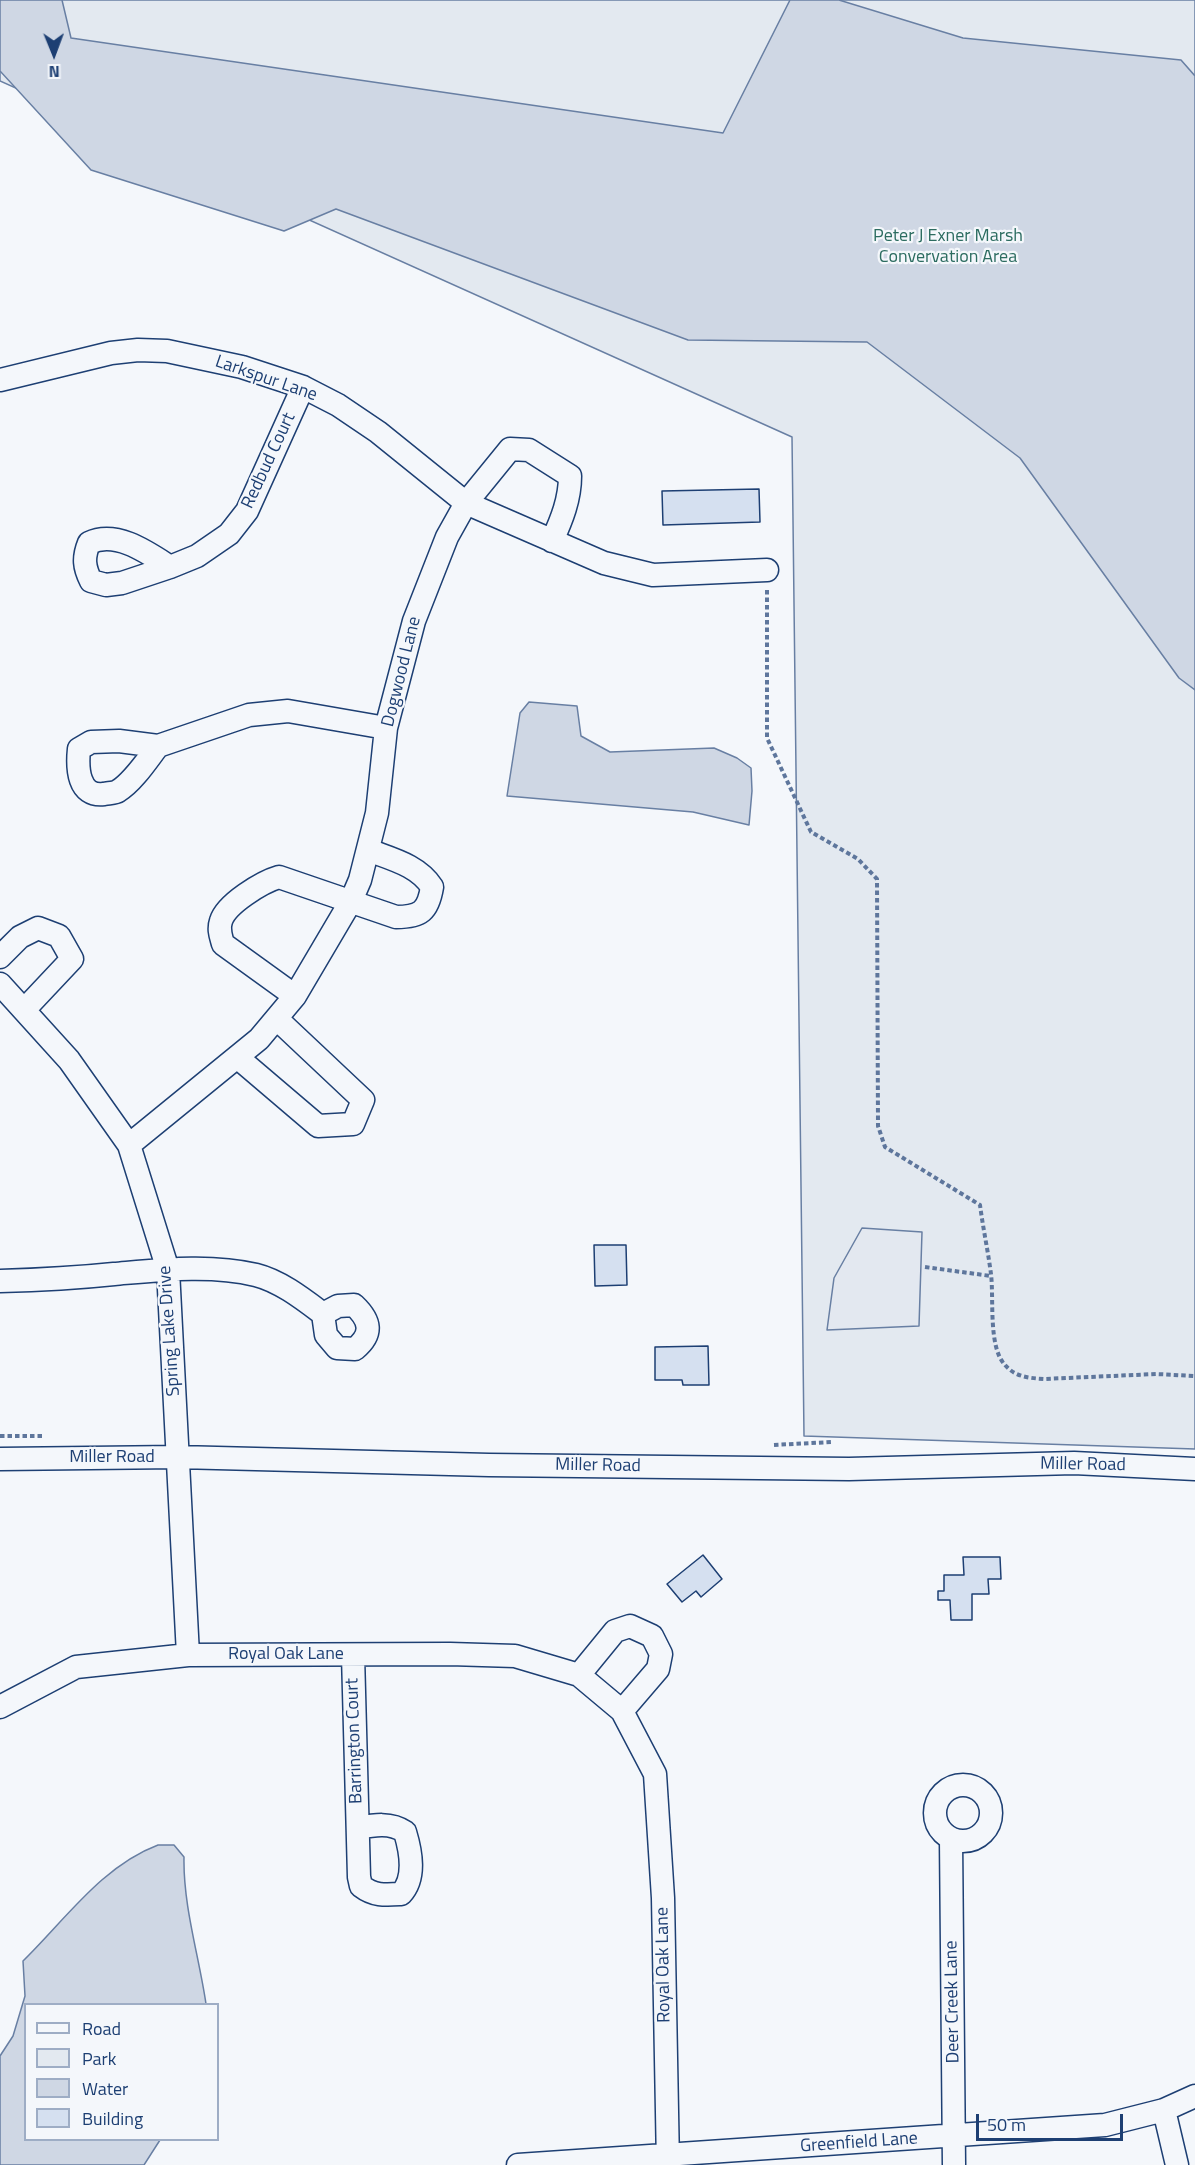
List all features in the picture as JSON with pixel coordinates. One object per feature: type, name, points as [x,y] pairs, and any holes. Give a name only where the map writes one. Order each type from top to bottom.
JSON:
[{"type":"street","name":"Larkspur Lane","points":[[1,377],[111,353],[138,350],[167,351],[242,367],[303,387],[338,405],[378,432],[466,503],[604,563],[653,575],[767,570]]},
{"type":"street","name":"Redbud Court","points":[[170,567],[197,556],[229,534],[247,512],[303,387]]},
{"type":"street","points":[[466,503],[510,449],[528,450],[570,476],[570,493],[552,541]]},
{"type":"street","name":"Dogwood Lane","points":[[129,1145],[259,1039],[295,996],[351,901],[360,880],[377,813],[386,728],[414,621],[447,537],[466,503]]},
{"type":"street","points":[[158,746],[249,715],[288,711],[386,728]]},
{"type":"street","points":[[295,996],[223,944],[219,932],[226,910],[267,881],[279,878],[396,917],[410,917],[423,911],[429,903],[432,887],[425,876],[415,869],[368,850]]},
{"type":"street","points":[[0,957],[20,937],[38,928],[59,936],[72,959],[24,1010]]},
{"type":"street","name":"Spring Lake Drive","points":[[0,984],[69,1060],[129,1145],[168,1270],[188,1656]]},
{"type":"street","points":[[237,1057],[318,1126],[353,1124],[363,1100],[277,1018]]},
{"type":"street","points":[[0,1281],[51,1280],[168,1270],[226,1271],[258,1276],[294,1293],[323,1314]]},
{"type":"street","name":"Miller Road","points":[[0,1459],[177,1457],[489,1465],[849,1469],[1074,1463],[1195,1469]]},
{"type":"street","points":[[579,1675],[615,1631],[630,1626],[652,1636],[661,1654],[658,1669],[622,1711]]},
{"type":"street","name":"Royal Oak Lane","points":[[0,1707],[76,1666],[188,1656],[450,1653],[515,1656],[579,1675],[622,1711],[655,1774],[663,1898],[668,2160]]},
{"type":"street","name":"Barrington Court","points":[[353,1654],[358,1828]]},
{"type":"street","name":"Deer Creek Lane","points":[[951,1839],[954,2165]]},
{"type":"street","name":"Greenfield Lane","points":[[518,2165],[668,2160],[1105,2125],[1164,2110],[1195,2096]]},
{"type":"street","points":[[1164,2110],[1177,2165]]},
{"type":"path","points":[[767,570],[767,738],[811,832],[858,859],[877,879],[878,1126],[885,1147],[980,1205],[991,1276],[995,1339],[998,1353],[1005,1365],[1015,1373],[1025,1378],[1044,1379],[1156,1374],[1195,1376]]},
{"type":"path","points":[[925,1267],[991,1276]]},
{"type":"green space","name":"Peter J Exner Marsh Convervation Area","points":[[0,0],[1195,0],[1195,1449],[804,1436],[792,437],[0,81]]},
{"type":"shaded area","points":[[862,1228],[922,1232],[919,1326],[827,1330],[834,1278]]},
{"type":"water","points":[[0,0],[62,0],[71,38],[723,133],[790,0],[839,0],[963,38],[1181,60],[1195,76],[1195,690],[1179,678],[1020,458],[867,342],[688,340],[336,209],[284,231],[91,170],[0,71]]},
{"type":"water","points":[[529,702],[577,706],[581,736],[610,752],[714,748],[737,758],[751,768],[752,791],[749,825],[693,812],[507,796],[520,713]]},
{"type":"water","points":[[158,1845],[174,1845],[184,1857],[186,1894],[206,2003],[24,2003],[24,2141],[159,2141],[144,2165],[0,2165],[0,2056],[13,2036],[25,1996],[23,1961],[85,1895],[119,1866]]},
{"type":"building","points":[[759,489],[760,522],[663,525],[662,491]]},
{"type":"building","points":[[594,1245],[626,1245],[627,1285],[595,1286]]},
{"type":"building","points":[[708,1346],[709,1385],[683,1385],[682,1380],[655,1380],[655,1347]]},
{"type":"building","points":[[703,1555],[722,1579],[701,1597],[696,1591],[682,1602],[667,1584]]},
{"type":"building","points":[[963,1557],[1000,1557],[1001,1579],[988,1579],[989,1594],[972,1594],[972,1620],[951,1620],[950,1600],[938,1600],[938,1591],[944,1591],[944,1575],[964,1575]]}]
